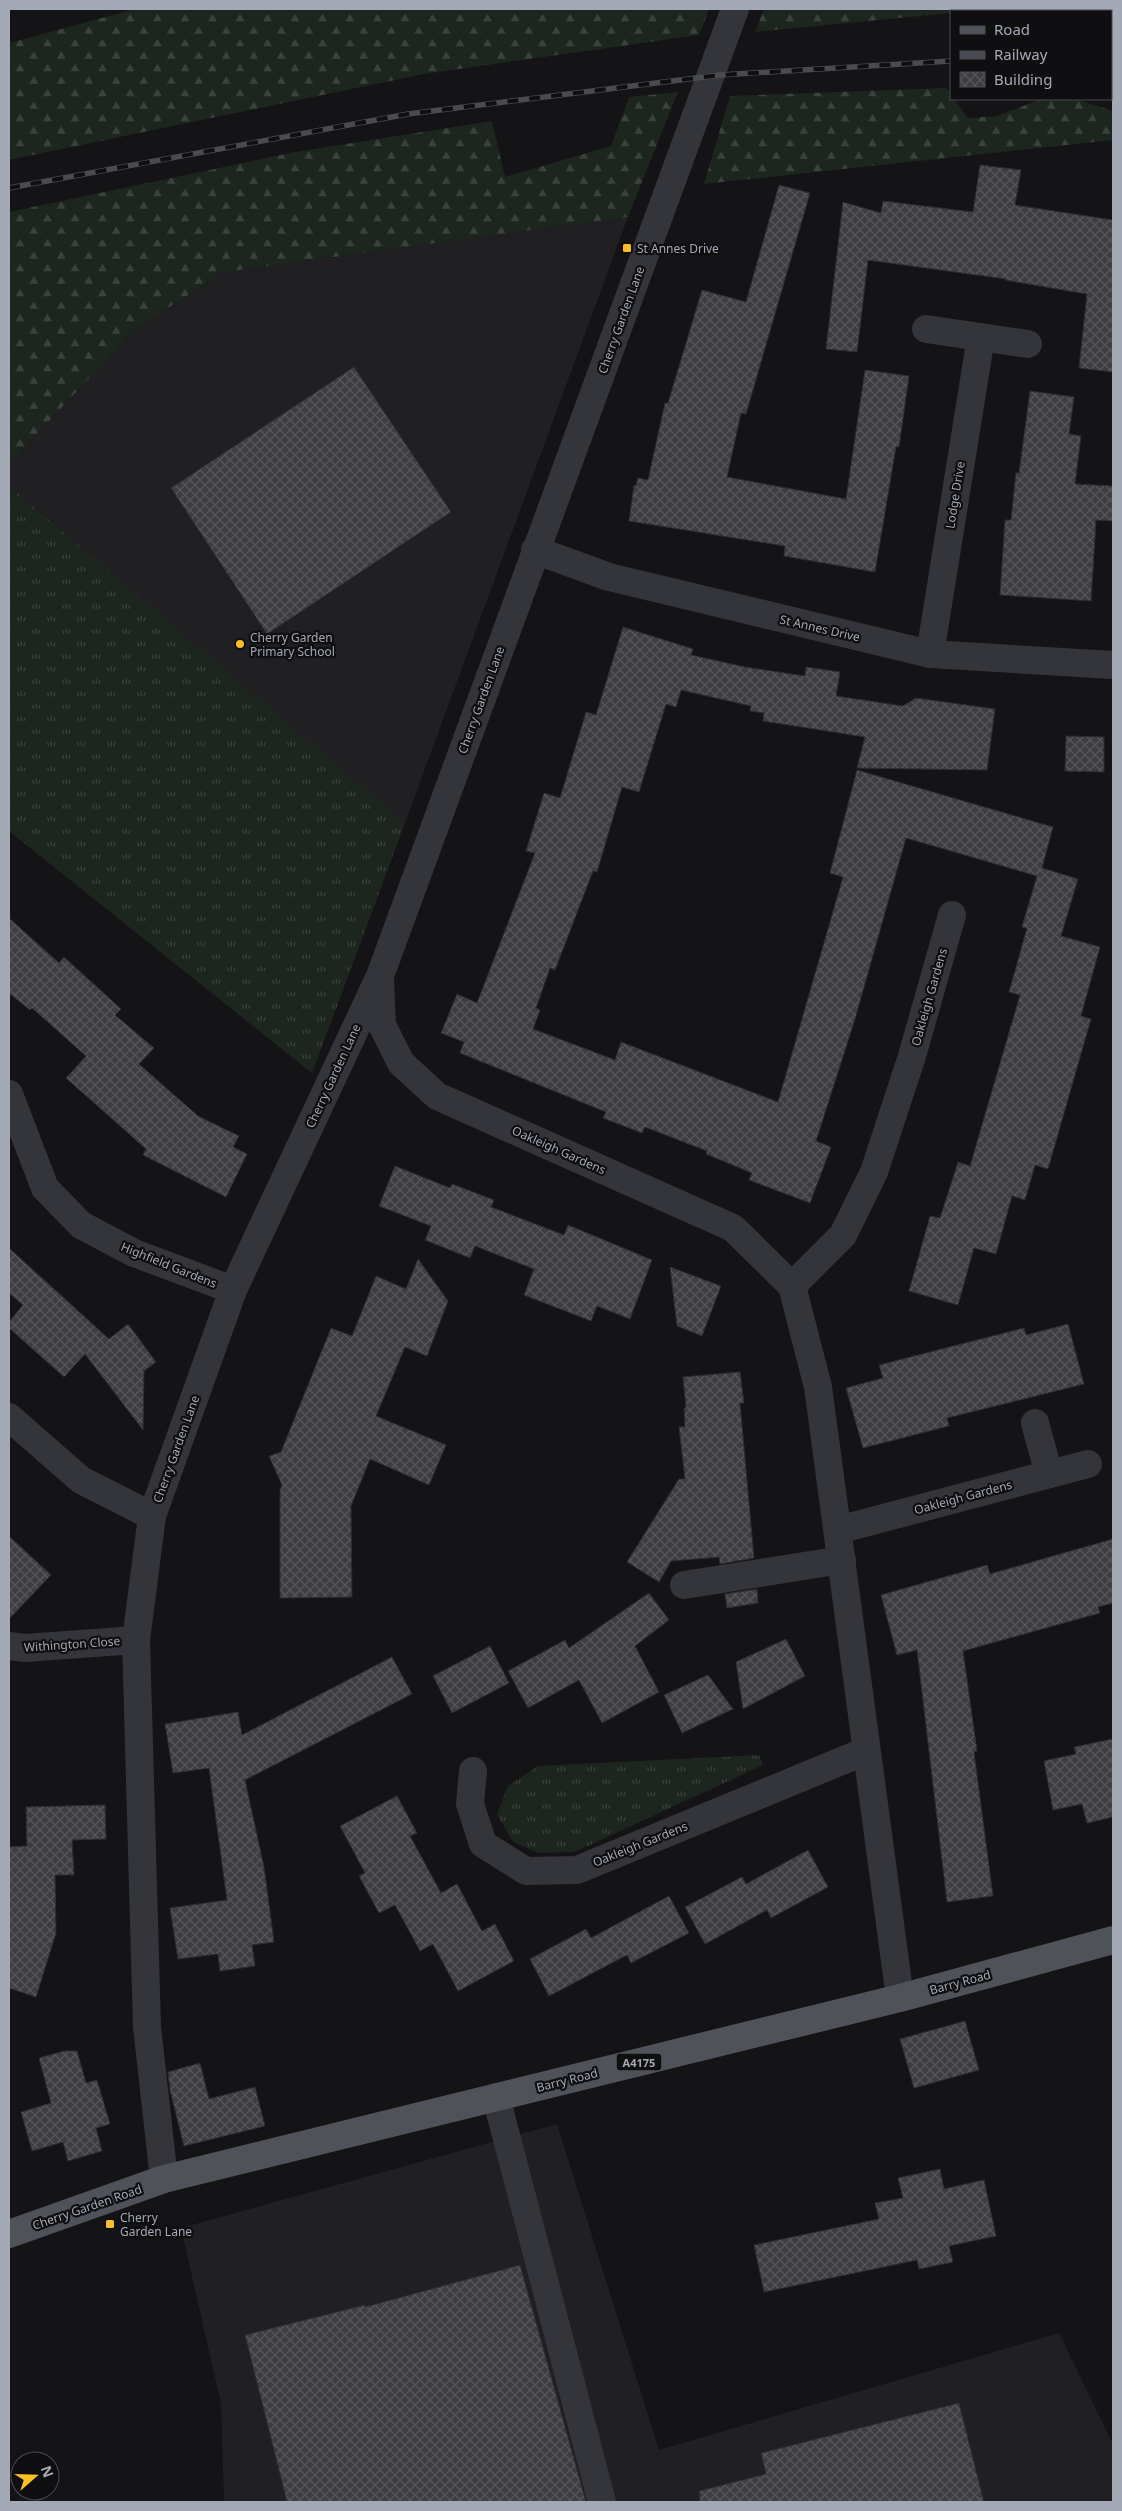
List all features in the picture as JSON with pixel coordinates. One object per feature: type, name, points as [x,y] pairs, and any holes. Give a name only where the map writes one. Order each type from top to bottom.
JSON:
[{"type":"main road","name":"Barry Road","points":[[164,2179],[900,1998],[1113,1940]]},
{"type":"main road","name":"Cherry Garden Road","points":[[9,2234],[164,2179]]},
{"type":"street","name":"Cherry Garden Lane","points":[[164,2179],[147,2028],[136,1640],[152,1516],[233,1290],[380,976],[735,9]]},
{"type":"street","points":[[926,329],[1028,344]]},
{"type":"street","name":"Lodge Drive","points":[[930,654],[981,337]]},
{"type":"street","name":"St Annes Drive","points":[[535,550],[609,577],[930,654],[1113,665]]},
{"type":"street","name":"Oakleigh Gardens","points":[[380,976],[382,1025],[401,1063],[438,1096],[734,1228],[792,1286],[843,1234],[874,1172],[912,1056],[952,915]]},
{"type":"street","name":"Highfield Gardens","points":[[9,1094],[45,1188],[81,1225],[134,1253],[233,1290]]},
{"type":"street","points":[[792,1286],[818,1387],[900,1998]]},
{"type":"street","points":[[9,1417],[81,1480],[152,1516]]},
{"type":"street","points":[[1035,1423],[1049,1474]]},
{"type":"street","name":"Oakleigh Gardens","points":[[838,1530],[1088,1464]]},
{"type":"street","points":[[684,1585],[842,1560]]},
{"type":"street","name":"Withington Close","points":[[9,1646],[25,1648],[136,1640]]},
{"type":"street","name":"Oakleigh Gardens","points":[[473,1771],[470,1804],[483,1844],[526,1871],[577,1870],[866,1751]]},
{"type":"street","points":[[496,2098],[602,2502]]},
{"type":"shaded area","name":"Cherry Garden Primary School","points":[[628,217],[312,1073],[9,831],[9,464],[135,329],[224,272]]},
{"type":"shaded area","points":[[557,2124],[659,2450],[1059,2333],[1113,2444],[1113,2502],[224,2502],[221,2404],[181,2228]]},
{"type":"green space","points":[[135,9],[709,9],[699,35],[424,74],[9,160],[9,43]]},
{"type":"green space","points":[[764,9],[1068,9],[950,10],[950,13],[755,32]]},
{"type":"green space","points":[[946,88],[950,93],[950,100],[955,100],[968,118],[997,116],[1038,100],[1079,100],[1113,111],[1113,140],[704,184],[730,96]]},
{"type":"green space","points":[[678,92],[628,217],[224,272],[135,329],[9,464],[9,212],[295,152],[492,121],[505,177],[611,146],[629,97]]},
{"type":"green space","points":[[9,486],[405,823],[312,1073],[9,831]]},
{"type":"green space","points":[[759,1755],[763,1765],[575,1852],[539,1853],[513,1842],[497,1814],[508,1786],[538,1766]]},
{"type":"building","points":[[980,165],[1021,170],[1015,205],[1113,220],[1113,372],[1079,368],[1087,294],[1006,279],[868,260],[857,352],[826,349],[843,202],[881,213],[883,201],[973,212]]},
{"type":"building","points":[[779,185],[810,193],[746,414],[741,413],[727,477],[846,499],[865,370],[909,376],[899,447],[896,447],[875,572],[784,556],[785,546],[629,521],[634,485],[636,486],[638,478],[648,480],[665,403],[668,403],[702,290],[746,302]]},
{"type":"building","points":[[354,367],[451,512],[267,634],[171,488]]},
{"type":"building","points":[[1030,391],[1074,397],[1069,434],[1081,436],[1075,484],[1113,486],[1113,521],[1096,520],[1091,601],[1000,595],[1005,520],[1011,520],[1016,473],[1019,473]]},
{"type":"building","points":[[623,627],[693,649],[691,655],[745,667],[805,676],[806,667],[840,672],[836,696],[903,706],[916,698],[995,709],[987,770],[857,768],[865,737],[763,721],[764,713],[750,711],[751,706],[681,690],[676,707],[666,704],[639,792],[622,787],[597,872],[593,871],[555,970],[550,968],[536,1008],[540,1010],[533,1029],[615,1060],[621,1042],[778,1102],[843,877],[830,873],[857,770],[1053,827],[1042,868],[1078,879],[1061,936],[1100,947],[1081,1016],[1091,1019],[1048,1169],[1035,1165],[1025,1200],[1012,1196],[996,1254],[974,1248],[958,1305],[909,1291],[930,1216],[940,1218],[958,1162],[970,1166],[1020,995],[1009,992],[1027,928],[1022,927],[1037,876],[906,838],[855,1019],[816,1141],[831,1147],[810,1203],[749,1180],[752,1173],[706,1154],[707,1151],[645,1127],[642,1133],[603,1118],[606,1112],[460,1053],[464,1042],[441,1033],[457,994],[477,1003],[535,853],[526,851],[544,793],[560,798],[586,712],[596,715]]},
{"type":"building","points":[[1066,736],[1104,737],[1104,772],[1065,771]]},
{"type":"building","points":[[9,918],[59,963],[64,957],[121,1009],[115,1015],[154,1048],[139,1064],[198,1116],[239,1136],[233,1147],[247,1154],[226,1197],[143,1155],[146,1149],[66,1078],[86,1056],[32,1008],[30,1010],[9,993]]},
{"type":"building","points":[[395,1166],[450,1188],[452,1184],[494,1200],[491,1207],[564,1235],[568,1225],[652,1260],[630,1319],[597,1306],[591,1321],[524,1295],[534,1269],[475,1246],[470,1258],[425,1240],[431,1226],[379,1206]]},
{"type":"building","points":[[9,1248],[109,1339],[128,1324],[156,1362],[144,1371],[143,1430],[85,1354],[64,1377],[9,1328],[9,1322],[23,1305],[9,1293]]},
{"type":"building","points":[[418,1259],[448,1301],[427,1356],[405,1347],[376,1416],[446,1445],[429,1485],[370,1459],[351,1506],[352,1597],[280,1598],[280,1490],[282,1485],[269,1456],[281,1452],[331,1328],[352,1336],[376,1276],[406,1289]]},
{"type":"building","points":[[670,1267],[721,1286],[702,1336],[677,1326]]},
{"type":"building","points":[[1068,1324],[1084,1384],[947,1418],[949,1426],[863,1448],[846,1388],[883,1378],[879,1365],[1024,1328],[1026,1335]]},
{"type":"building","points":[[740,1372],[744,1403],[740,1403],[754,1558],[720,1564],[719,1557],[671,1561],[659,1582],[627,1562],[679,1479],[685,1479],[679,1427],[685,1427],[684,1408],[686,1408],[683,1377]]},
{"type":"building","points":[[9,1536],[51,1575],[9,1619]]},
{"type":"building","points":[[1113,1539],[1113,1603],[1098,1607],[1100,1613],[963,1651],[977,1751],[974,1752],[993,1896],[947,1902],[917,1650],[897,1655],[881,1595],[987,1565],[990,1574]]},
{"type":"building","points":[[757,1589],[758,1603],[727,1608],[725,1594]]},
{"type":"building","points":[[649,1593],[669,1620],[635,1646],[659,1692],[602,1723],[579,1680],[528,1708],[508,1671],[565,1640],[569,1648]]},
{"type":"building","points":[[786,1639],[805,1676],[743,1709],[736,1662]]},
{"type":"building","points":[[490,1646],[509,1683],[452,1713],[433,1676]]},
{"type":"building","points":[[392,1657],[412,1694],[245,1780],[264,1867],[274,1942],[252,1945],[255,1966],[220,1971],[218,1954],[178,1959],[170,1908],[227,1900],[209,1768],[173,1773],[165,1724],[238,1712],[242,1735]]},
{"type":"building","points":[[708,1675],[733,1709],[682,1733],[664,1695]]},
{"type":"building","points":[[1113,1739],[1113,1817],[1087,1823],[1082,1804],[1053,1810],[1044,1761],[1076,1754],[1074,1747]]},
{"type":"building","points":[[397,1796],[417,1833],[410,1836],[441,1893],[457,1884],[482,1931],[495,1924],[514,1961],[458,1991],[433,1944],[420,1951],[395,1905],[379,1913],[359,1876],[365,1873],[340,1826]]},
{"type":"building","points":[[105,1805],[106,1839],[72,1840],[74,1875],[55,1875],[56,1933],[36,1997],[9,1988],[9,1847],[27,1846],[26,1807]]},
{"type":"building","points":[[808,1850],[828,1887],[771,1918],[767,1910],[705,1944],[685,1907],[742,1877],[746,1884]]},
{"type":"building","points":[[669,1896],[689,1933],[631,1963],[627,1955],[549,1996],[530,1959],[586,1929],[591,1938]]},
{"type":"building","points":[[965,2021],[979,2070],[914,2088],[900,2039]]},
{"type":"building","points":[[64,2051],[77,2051],[86,2083],[97,2080],[110,2124],[96,2128],[102,2151],[68,2161],[63,2142],[32,2151],[21,2112],[51,2103],[39,2058]]},
{"type":"building","points":[[200,2063],[209,2099],[255,2087],[265,2126],[184,2146],[170,2090],[168,2072]]},
{"type":"building","points":[[940,2169],[944,2189],[984,2180],[996,2236],[949,2246],[953,2262],[919,2269],[917,2260],[764,2292],[754,2245],[879,2219],[875,2203],[903,2198],[898,2178]]},
{"type":"building","points":[[520,2265],[586,2502],[287,2502],[245,2335],[365,2305],[365,2307]]},
{"type":"building","points":[[959,2403],[984,2502],[700,2502],[699,2491],[766,2474],[761,2453]]},
{"type":"railway","points":[[9,188],[408,114],[720,75],[950,61]]},
{"type":"place","name":"St Annes Drive","points":[[627,248]]},
{"type":"place","name":"Cherry Garden Primary School","points":[[240,644]]},
{"type":"place","name":"Cherry Garden Lane","points":[[110,2224]]}]
